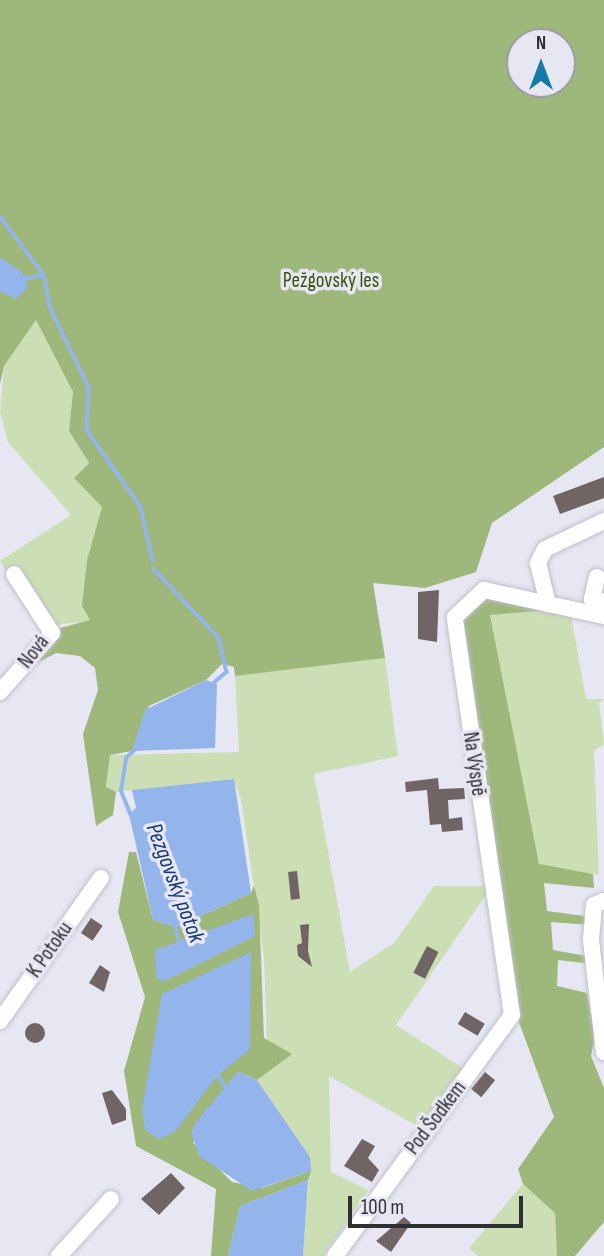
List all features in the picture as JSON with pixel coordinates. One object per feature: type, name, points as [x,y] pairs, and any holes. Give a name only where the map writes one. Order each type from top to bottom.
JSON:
[{"type":"street","points":[[604,521],[545,549],[538,563],[548,604],[604,616]]},
{"type":"street","name":"Nová","points":[[0,692],[52,633],[14,574]]},
{"type":"street","points":[[597,577],[592,599],[604,602]]},
{"type":"street","name":"Na Výspě","points":[[512,1015],[455,617],[484,590],[548,604]]},
{"type":"street","name":"K Potoku","points":[[0,1021],[101,878]]},
{"type":"street","points":[[604,901],[594,905],[591,940],[604,1052]]},
{"type":"street","name":"Pod Šodkem","points":[[335,1256],[512,1015]]},
{"type":"street","points":[[59,1256],[111,1199]]},
{"type":"green space","name":"Pežgovský les","points":[[0,0],[604,0],[604,447],[492,523],[476,572],[425,588],[373,583],[385,658],[235,676],[234,667],[222,664],[206,680],[149,706],[132,751],[110,755],[106,787],[116,792],[113,815],[96,826],[83,734],[98,690],[95,668],[80,656],[56,653],[31,666],[49,631],[90,620],[82,606],[87,560],[102,507],[74,478],[89,463],[69,431],[73,392],[36,320],[4,366],[0,384]]},
{"type":"green space","points":[[36,320],[73,392],[69,431],[89,463],[74,478],[102,507],[87,560],[90,621],[61,624],[43,635],[0,561],[71,515],[8,442],[0,412],[4,366]]},
{"type":"green space","points":[[493,596],[547,610],[490,615],[539,864],[593,874],[594,888],[544,883],[547,911],[591,917],[591,925],[551,922],[553,950],[592,957],[592,964],[558,960],[557,986],[587,993],[595,1037],[591,1056],[604,1088],[604,1222],[575,1256],[557,1256],[555,1213],[523,1184],[518,1169],[554,1117],[514,1009],[462,683],[463,604]]},
{"type":"green space","points":[[547,610],[571,615],[586,699],[604,699],[599,703],[604,744],[594,751],[599,875],[539,865],[523,798],[490,614]]},
{"type":"green space","points":[[385,658],[398,756],[314,774],[350,972],[394,943],[434,886],[492,886],[396,1025],[469,1072],[426,1131],[329,1076],[331,1172],[368,1190],[323,1256],[303,1256],[310,1157],[257,1080],[268,1070],[264,957],[241,799],[233,779],[116,792],[106,787],[110,755],[239,752],[235,676]]},
{"type":"green space","points":[[129,852],[136,852],[153,920],[176,927],[251,893],[254,886],[259,905],[264,1038],[292,1054],[257,1080],[238,1072],[193,1143],[232,1182],[262,1188],[311,1171],[308,1180],[240,1206],[228,1256],[211,1256],[216,1189],[136,1146],[124,1071],[145,997],[118,912]]},
{"type":"green space","points":[[523,1184],[555,1213],[557,1256],[478,1256],[469,1248]]},
{"type":"water","points":[[0,257],[22,272],[28,287],[16,299],[0,291]]},
{"type":"water","points":[[206,680],[217,684],[215,748],[132,751],[145,710]]},
{"type":"water","points":[[234,779],[251,893],[176,927],[153,920],[129,814],[136,808],[132,790]]},
{"type":"water","points":[[253,914],[255,936],[161,982],[156,976],[155,950]]},
{"type":"water","points":[[251,952],[250,1049],[217,1076],[175,1132],[159,1139],[145,1130],[142,1109],[162,994]]},
{"type":"water","points":[[238,1072],[257,1080],[310,1157],[311,1171],[252,1191],[199,1156],[191,1132],[196,1122]]},
{"type":"water","points":[[308,1180],[303,1256],[228,1256],[240,1206]]},
{"type":"building","points":[[604,477],[604,498],[560,514],[553,496]]},
{"type":"building","points":[[439,590],[437,642],[418,639],[418,592]]},
{"type":"building","points":[[438,778],[439,789],[464,788],[465,799],[448,800],[449,819],[462,817],[463,830],[442,832],[441,824],[430,825],[427,790],[406,792],[405,782]]},
{"type":"building","points":[[297,871],[300,899],[291,900],[288,872]]},
{"type":"building","points":[[91,918],[103,926],[93,941],[81,933]]},
{"type":"building","points":[[309,924],[308,951],[312,967],[298,956],[297,945],[302,943],[300,925]]},
{"type":"building","points":[[427,946],[439,952],[425,979],[413,973]]},
{"type":"building","points":[[100,965],[110,972],[104,992],[89,983]]},
{"type":"building","points":[[465,1012],[485,1024],[478,1036],[458,1024]]},
{"type":"building","points":[[35,1023],[42,1026],[45,1033],[42,1040],[35,1043],[28,1040],[25,1033],[28,1026]]},
{"type":"building","points":[[485,1072],[495,1080],[481,1097],[471,1089]]},
{"type":"building","points":[[112,1090],[126,1109],[126,1120],[112,1125],[102,1093]]},
{"type":"building","points":[[362,1139],[375,1146],[368,1158],[379,1170],[372,1182],[344,1166]]},
{"type":"building","points":[[171,1173],[185,1188],[159,1215],[141,1199]]},
{"type":"building","points":[[404,1217],[411,1223],[391,1252],[376,1241]]},
{"type":"waterway","name":"Pezgovský potok","points":[[0,216],[44,275],[50,307],[89,387],[87,430],[141,507],[153,561]]},
{"type":"waterway","points":[[23,279],[44,275]]},
{"type":"waterway","name":"Pezgovský potok","points":[[154,569],[219,638],[227,672],[211,686]]},
{"type":"waterway","name":"Pezgovský potok","points":[[131,816],[121,791],[126,758],[135,750]]},
{"type":"waterway","name":"Pezgovský potok","points":[[175,923],[179,940]]},
{"type":"waterway","name":"Pezgovský potok","points":[[216,1072],[225,1086]]}]
